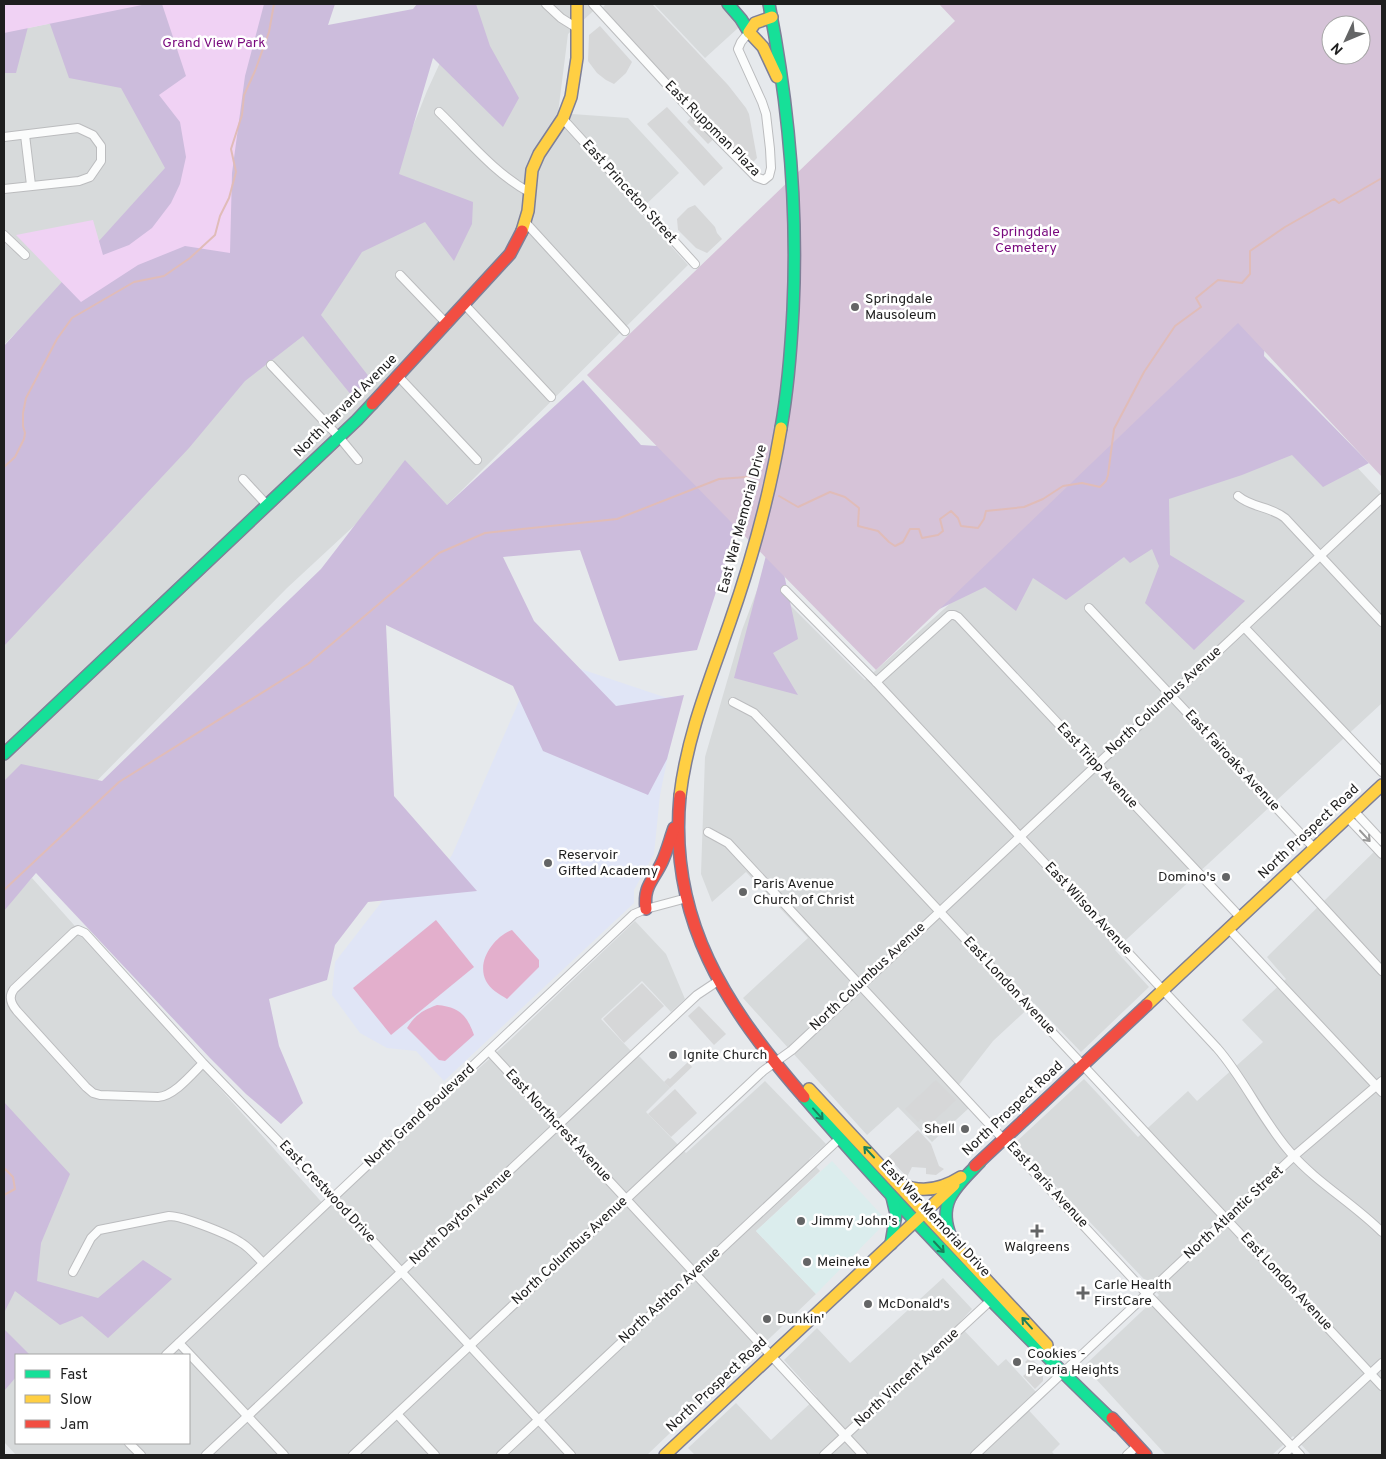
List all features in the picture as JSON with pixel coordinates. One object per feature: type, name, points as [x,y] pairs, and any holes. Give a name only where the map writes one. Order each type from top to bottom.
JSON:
[{"type":"main road","name":"North Harvard Avenue","points":[[4,754],[368,409],[448,324],[510,254],[517,244],[526,223],[534,166],[563,119],[574,88],[577,4]]},
{"type":"main road","points":[[728,4],[752,28],[770,60],[782,92],[790,128]]},
{"type":"main road","name":"East War Memorial Drive","points":[[769,4],[783,71],[790,128],[795,212],[792,342],[772,480],[750,561],[691,737],[682,780],[679,804],[680,855],[687,898],[699,939],[718,981],[744,1021],[840,1138],[890,1194],[990,1301],[1066,1370]]},
{"type":"main road","points":[[752,28],[772,17]]},
{"type":"main road","name":"North Prospect Road","points":[[665,1455],[1382,785]]},
{"type":"main road","points":[[646,908],[645,889],[664,858],[679,804]]},
{"type":"main road","name":"East War Memorial Drive","points":[[777,1060],[925,1212],[1066,1370],[1146,1455]]},
{"type":"main road","points":[[980,1162],[950,1196],[946,1207],[945,1220],[947,1230],[989,1282]]},
{"type":"main road","points":[[889,1174],[907,1188],[923,1190],[936,1189],[949,1184],[968,1172]]},
{"type":"main road","points":[[890,1194],[896,1210],[891,1244]]},
{"type":"street","points":[[546,4],[558,16],[577,28]]},
{"type":"street","name":"East Ruppman Plaza","points":[[593,4],[712,133],[756,177],[762,180],[768,177],[770,171],[767,121],[762,102],[738,49],[752,28]]},
{"type":"street","points":[[440,112],[491,163],[517,186],[529,192]]},
{"type":"street","name":"East Princeton Street","points":[[563,119],[695,264]]},
{"type":"street","points":[[4,137],[81,128],[92,133],[97,138],[102,153],[98,167],[86,179],[4,189]]},
{"type":"street","points":[[25,135],[32,185]]},
{"type":"street","points":[[526,223],[625,331]]},
{"type":"street","points":[[4,235],[25,255]]},
{"type":"street","points":[[400,275],[448,324]]},
{"type":"street","points":[[465,305],[551,396]]},
{"type":"street","points":[[271,365],[339,437],[358,460]]},
{"type":"street","points":[[398,376],[477,460]]},
{"type":"street","points":[[243,479],[267,505]]},
{"type":"street","points":[[1238,496],[1252,505],[1269,509],[1282,515],[1382,622]]},
{"type":"street","name":"North Columbus Avenue","points":[[353,1455],[626,1199],[777,1060],[792,1050],[1382,498]]},
{"type":"street","name":"East Wilson Avenue","points":[[785,590],[876,682],[1231,1064],[1266,1120],[1294,1156],[1318,1179],[1362,1213],[1382,1232]]},
{"type":"street","name":"East Fairoaks Avenue","points":[[1089,608],[1314,848]]},
{"type":"street","name":"East Tripp Avenue","points":[[876,682],[950,615],[954,615],[963,621],[1240,917]]},
{"type":"street","points":[[1244,627],[1382,772]]},
{"type":"street","name":"East London Avenue","points":[[733,702],[757,716],[1382,1386]]},
{"type":"street","points":[[1351,814],[1382,841]]},
{"type":"street","points":[[1351,814],[1382,854]]},
{"type":"street","name":"East Paris Avenue","points":[[708,832],[728,843],[1147,1294],[1300,1455]]},
{"type":"street","points":[[1290,871],[1382,971]]},
{"type":"street","name":"North Grand Boulevard","points":[[167,1354],[634,914],[646,908],[687,898]]},
{"type":"street","points":[[1228,928],[1379,1083],[1382,1092]]},
{"type":"street","name":"East Crestwood Drive","points":[[203,1062],[173,1092],[161,1097],[100,1095],[91,1092],[79,1080],[15,1009],[10,998],[14,989],[74,932],[81,931],[333,1198],[571,1455]]},
{"type":"street","name":"North Dayton Avenue","points":[[206,1455],[697,995],[718,981]]},
{"type":"street","name":"East Northcrest Avenue","points":[[488,1051],[863,1455]]},
{"type":"street","name":"North Atlantic Street","points":[[975,1455],[1294,1156],[1379,1083]]},
{"type":"street","name":"North Ashton Avenue","points":[[501,1455],[840,1138]]},
{"type":"street","points":[[73,1272],[91,1238],[99,1230],[172,1216],[236,1239],[263,1263]]},
{"type":"street","name":"North Vincent Avenue","points":[[824,1455],[990,1301]]},
{"type":"street","points":[[179,1343],[189,1354]]},
{"type":"street","points":[[190,1355],[284,1455]]},
{"type":"street","points":[[1283,1455],[1382,1362]]},
{"type":"street","points":[[397,1414],[435,1455]]},
{"type":"street","points":[[131,1444],[141,1455]]},
{"type":"street","points":[[1127,1455],[1137,1446]]},
{"type":"shaded area","points":[[467,4],[601,4],[568,34],[558,113],[628,118],[679,173],[639,211],[688,265],[447,505],[410,474],[287,588],[4,875],[4,636],[382,204],[427,91]]},
{"type":"shaded area","points":[[606,4],[652,4],[728,85],[749,114],[757,158],[747,168],[603,15],[606,11],[603,7]]},
{"type":"shaded area","points":[[654,4],[736,4],[738,28],[705,58]]},
{"type":"shaded area","points":[[67,20],[118,74],[175,166],[4,345],[4,33]]},
{"type":"shaded area","points":[[600,26],[632,62],[626,73],[614,84],[597,73],[588,61],[589,35]]},
{"type":"shaded area","points":[[667,107],[723,168],[704,186],[647,124]]},
{"type":"shaded area","points":[[694,114],[716,137],[708,144],[687,122]]},
{"type":"shaded area","points":[[695,205],[715,227],[722,239],[707,253],[696,248],[678,230],[677,219],[688,208]]},
{"type":"shaded area","points":[[1320,434],[1354,464],[1382,494],[1382,703],[1115,950],[1149,987],[1081,1052],[1034,1003],[993,1041],[954,1091],[969,1108],[932,1142],[898,1107],[867,1135],[743,998],[808,938],[746,872],[712,902],[701,874],[705,757],[742,630],[762,577],[865,680],[1003,556]]},
{"type":"shaded area","name":"Reservoir Gifted Academy","points":[[539,655],[679,702],[660,795],[654,854],[634,890],[634,903],[444,1081],[416,1051],[387,1048],[360,1033],[332,995],[335,962],[390,891],[429,888],[452,855]]},
{"type":"shaded area","points":[[1382,844],[1382,1455],[1311,1455],[1293,1436],[1272,1455],[1166,1455],[1084,1366],[1159,1295],[1015,1143],[1084,1079],[1138,1137],[1188,1091],[1197,1101],[1263,1042],[1242,1020],[1286,979],[1267,957]]},
{"type":"shaded area","points":[[32,878],[326,1207],[509,1041],[635,921],[666,954],[685,999],[671,1012],[642,981],[601,1019],[670,1088],[646,1112],[686,1153],[765,1081],[826,1144],[809,1159],[820,1171],[756,1231],[816,1294],[647,1455],[16,1455],[4,1442],[4,909]]},
{"type":"shaded area","points":[[436,920],[474,967],[391,1035],[353,988]]},
{"type":"shaded area","points":[[512,930],[539,960],[539,967],[507,999],[488,984],[483,966],[488,951],[493,944],[505,933]]},
{"type":"shaded area","points":[[642,983],[664,1006],[624,1043],[603,1019]]},
{"type":"shaded area","points":[[437,1005],[457,1010],[461,1013],[474,1035],[445,1061],[439,1060],[407,1028],[420,1014]]},
{"type":"shaded area","points":[[699,1006],[726,1034],[714,1045],[688,1016]]},
{"type":"shaded area","points":[[688,1062],[692,1067],[670,1088],[664,1082],[668,1078],[670,1079]]},
{"type":"shaded area","points":[[936,1080],[956,1100],[928,1126],[921,1119],[918,1122],[905,1109]]},
{"type":"shaded area","points":[[675,1089],[697,1113],[671,1137],[648,1114]]},
{"type":"shaded area","points":[[918,1130],[931,1144],[939,1166],[944,1169],[936,1175],[926,1174],[926,1168],[912,1167],[907,1177],[888,1157]]},
{"type":"shaded area","points":[[832,1161],[887,1221],[816,1294],[756,1231]]},
{"type":"shaded area","points":[[943,1278],[972,1309],[958,1324],[998,1366],[1006,1359],[1036,1392],[1023,1404],[1060,1444],[1052,1452],[1055,1455],[695,1455],[688,1448],[736,1403],[771,1440],[817,1397],[784,1360],[817,1328],[850,1363]]},
{"type":"shaded area","points":[[1030,1357],[1045,1372],[1043,1374],[1043,1381],[1035,1389],[1023,1376],[1031,1369],[1025,1362]]},
{"type":"green space","points":[[4,4],[335,4],[328,25],[413,9],[417,4],[476,4],[490,46],[519,98],[503,127],[433,58],[399,174],[473,202],[472,224],[454,261],[425,222],[362,252],[321,315],[370,378],[352,396],[303,336],[245,381],[189,448],[4,646],[4,346],[165,168],[121,88],[69,78],[50,24],[29,23],[16,73],[4,73]]},
{"type":"green space","name":"Grand View Park","points":[[4,4],[147,4],[4,33]]},
{"type":"green space","name":"Grand View Park","points":[[162,4],[264,4],[245,76],[232,173],[230,253],[185,246],[138,265],[81,302],[16,235],[93,220],[103,255],[129,245],[152,228],[171,203],[180,184],[186,157],[180,122],[159,95],[186,76]]},
{"type":"green space","name":"Springdale Cemetery","points":[[939,4],[1382,4],[1382,477],[1238,323],[876,670],[587,375],[955,21]]},
{"type":"green space","points":[[1270,267],[1264,356],[1369,463],[1323,487],[1292,455],[1242,475],[1169,499],[1170,555],[1245,601],[1194,650],[1145,603],[1159,566],[1152,549],[1130,563],[1124,557],[1066,600],[1033,578],[1016,611],[985,587],[929,614],[784,574],[798,639],[773,653],[798,695],[734,678],[769,544]]},
{"type":"green space","points":[[583,380],[641,445],[707,449],[762,424],[734,537],[697,650],[619,661],[580,550],[503,557],[534,621],[616,706],[684,695],[667,759],[648,795],[543,751],[513,686],[386,625],[394,796],[477,891],[368,902],[335,945],[327,980],[269,999],[279,1046],[303,1103],[281,1124],[246,1094],[210,1058],[36,873],[4,911],[4,781],[21,764],[102,781],[321,569],[405,460],[447,505]]},
{"type":"green space","points":[[4,1102],[70,1174],[41,1243],[37,1281],[98,1298],[143,1260],[172,1279],[108,1338],[82,1316],[60,1325],[15,1291],[4,1313]]},
{"type":"green space","points":[[4,1329],[29,1354],[15,1354],[15,1378],[4,1390]]},
{"type":"waterway","points":[[4,467],[15,457],[24,439],[23,413],[26,398],[57,339],[72,318],[134,282],[164,276],[190,258],[215,235],[220,216],[229,198],[236,172],[231,149],[242,115],[244,95],[269,32],[274,4]]},
{"type":"waterway","points":[[779,496],[798,507],[830,492],[845,497],[859,508],[858,526],[878,531],[895,546],[903,542],[910,529],[919,529],[922,538],[938,535],[943,531],[940,519],[951,511],[958,518],[961,526],[978,528],[984,519],[986,511],[1024,507],[1043,499],[1063,486],[1082,483],[1100,487],[1106,481],[1108,475],[1114,429],[1144,372],[1175,326],[1201,307],[1196,298],[1218,280],[1242,283],[1250,274],[1250,251],[1285,227],[1334,199],[1339,203],[1382,178]]},
{"type":"waterway","points":[[4,890],[119,782],[308,664],[439,553],[485,533],[617,519],[719,479],[747,477],[759,484]]},
{"type":"waterway","points":[[4,1168],[13,1177],[15,1189],[4,1195]]},
{"type":"traffic: fast","points":[[728,4],[749,32]]},
{"type":"traffic: fast","points":[[769,4],[787,118],[793,195],[793,310],[787,384],[781,428]]},
{"type":"traffic: fast","points":[[4,754],[372,404]]},
{"type":"traffic: fast","points":[[804,1097],[956,1265],[1117,1425]]},
{"type":"traffic: fast","points":[[951,1237],[946,1214],[951,1195],[980,1162]]},
{"type":"traffic: fast","points":[[891,1244],[896,1214],[892,1197]]},
{"type":"traffic: slow","points":[[522,231],[528,211],[532,170],[539,154],[563,118],[571,97],[577,58],[577,4]]},
{"type":"traffic: slow","points":[[772,17],[755,23],[749,32],[763,47],[777,77]]},
{"type":"traffic: slow","points":[[680,796],[683,773],[694,729],[760,526],[781,428]]},
{"type":"traffic: slow","points":[[1147,1005],[1382,785]]},
{"type":"traffic: slow","points":[[809,1089],[1047,1345]]},
{"type":"traffic: slow","points":[[901,1184],[917,1189],[932,1189],[947,1185],[961,1177]]},
{"type":"traffic: slow","points":[[665,1455],[954,1185]]},
{"type":"traffic: jam","points":[[372,404],[510,254],[522,231]]},
{"type":"traffic: jam","points":[[680,796],[679,841],[683,883],[693,922],[708,959],[727,995],[750,1029],[804,1097]]},
{"type":"traffic: jam","points":[[646,909],[647,889],[662,862],[674,828]]},
{"type":"traffic: jam","points":[[975,1166],[1147,1005]]},
{"type":"traffic: jam","points":[[1112,1418],[1146,1455]]},
{"type":"place","name":"Springdale Mausoleum","points":[[855,307]]},
{"type":"place","name":"Reservoir Gifted Academy","points":[[548,863]]},
{"type":"place","name":"Domino's","points":[[1226,877]]},
{"type":"place","name":"Paris Avenue Church of Christ","points":[[743,892]]},
{"type":"place","name":"Ignite Church","points":[[673,1055]]},
{"type":"place","name":"Shell","points":[[965,1129]]},
{"type":"place","name":"Jimmy John's","points":[[801,1221]]},
{"type":"place","name":"Walgreens","points":[[1037,1231]]},
{"type":"place","name":"Meineke","points":[[807,1262]]},
{"type":"place","name":"Carle Health FirstCare","points":[[1083,1293]]},
{"type":"place","name":"McDonald's","points":[[868,1304]]},
{"type":"place","name":"Dunkin'","points":[[767,1319]]},
{"type":"place","name":"Cookies - Peoria Heights","points":[[1017,1362]]}]
